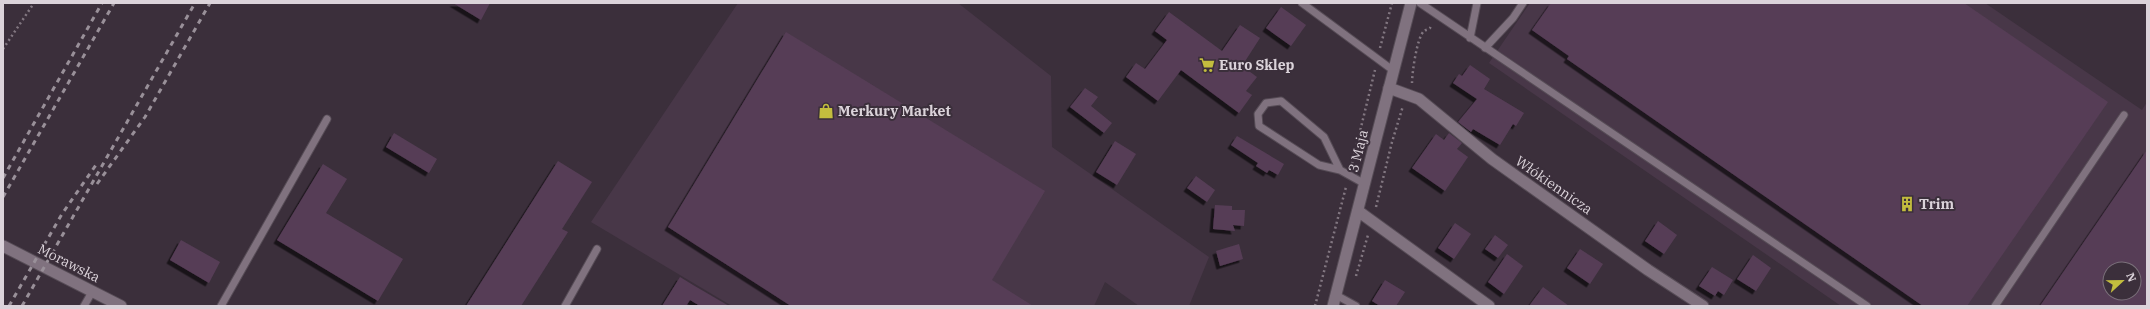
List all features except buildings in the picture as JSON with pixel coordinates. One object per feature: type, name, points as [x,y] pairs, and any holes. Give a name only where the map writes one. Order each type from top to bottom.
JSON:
[{"type":"street","name":"3 Maja","points":[[1333,306],[1411,3]]},
{"type":"street","name":"Włókiennicza","points":[[1389,88],[1418,99],[1492,159],[1648,270],[1703,306]]},
{"type":"street","points":[[1358,211],[1489,306]]},
{"type":"street","name":"Morawska","points":[[3,246],[121,306]]},
{"type":"lane","points":[[1302,3],[1394,71]]},
{"type":"lane","points":[[1420,3],[1866,306]]},
{"type":"lane","points":[[1470,38],[1478,3]]},
{"type":"lane","points":[[1485,48],[1513,18],[1523,3]]},
{"type":"lane","points":[[1340,170],[1324,137],[1281,101],[1266,103],[1258,114],[1259,126],[1319,165],[1340,170],[1365,184]]},
{"type":"lane","points":[[1995,306],[2124,115]]},
{"type":"lane","points":[[221,306],[327,119]]},
{"type":"lane","points":[[566,306],[597,249]]},
{"type":"lane","points":[[84,306],[92,292]]},
{"type":"lane","points":[[1336,295],[1356,306]]},
{"type":"path","points":[[3,49],[34,3]]},
{"type":"path","points":[[1377,58],[1392,3]]},
{"type":"path","points":[[1355,280],[1401,108],[1412,85],[1412,76],[1420,37],[1424,30],[1430,28],[1435,13]]},
{"type":"shaded area","points":[[738,3],[958,3],[1051,76],[1052,147],[1209,257],[1189,306],[1139,306],[1105,282],[1094,306],[732,306],[591,222]]},
{"type":"shaded area","name":"Trim","points":[[1530,3],[1985,3],[2142,110],[2147,102],[2147,306],[1841,306],[1489,63]]},
{"type":"railway","points":[[3,178],[102,3]]},
{"type":"railway","points":[[3,197],[114,3]]},
{"type":"railway","points":[[22,306],[195,3]]},
{"type":"railway","points":[[97,184],[145,117],[210,3]]},
{"type":"railway","points":[[9,306],[62,214],[98,162]]},
{"type":"place","name":"Euro Sklep","points":[[1207,65]]},
{"type":"place","name":"Merkury Market","points":[[826,111]]},
{"type":"place","name":"Trim","points":[[1907,204]]}]
